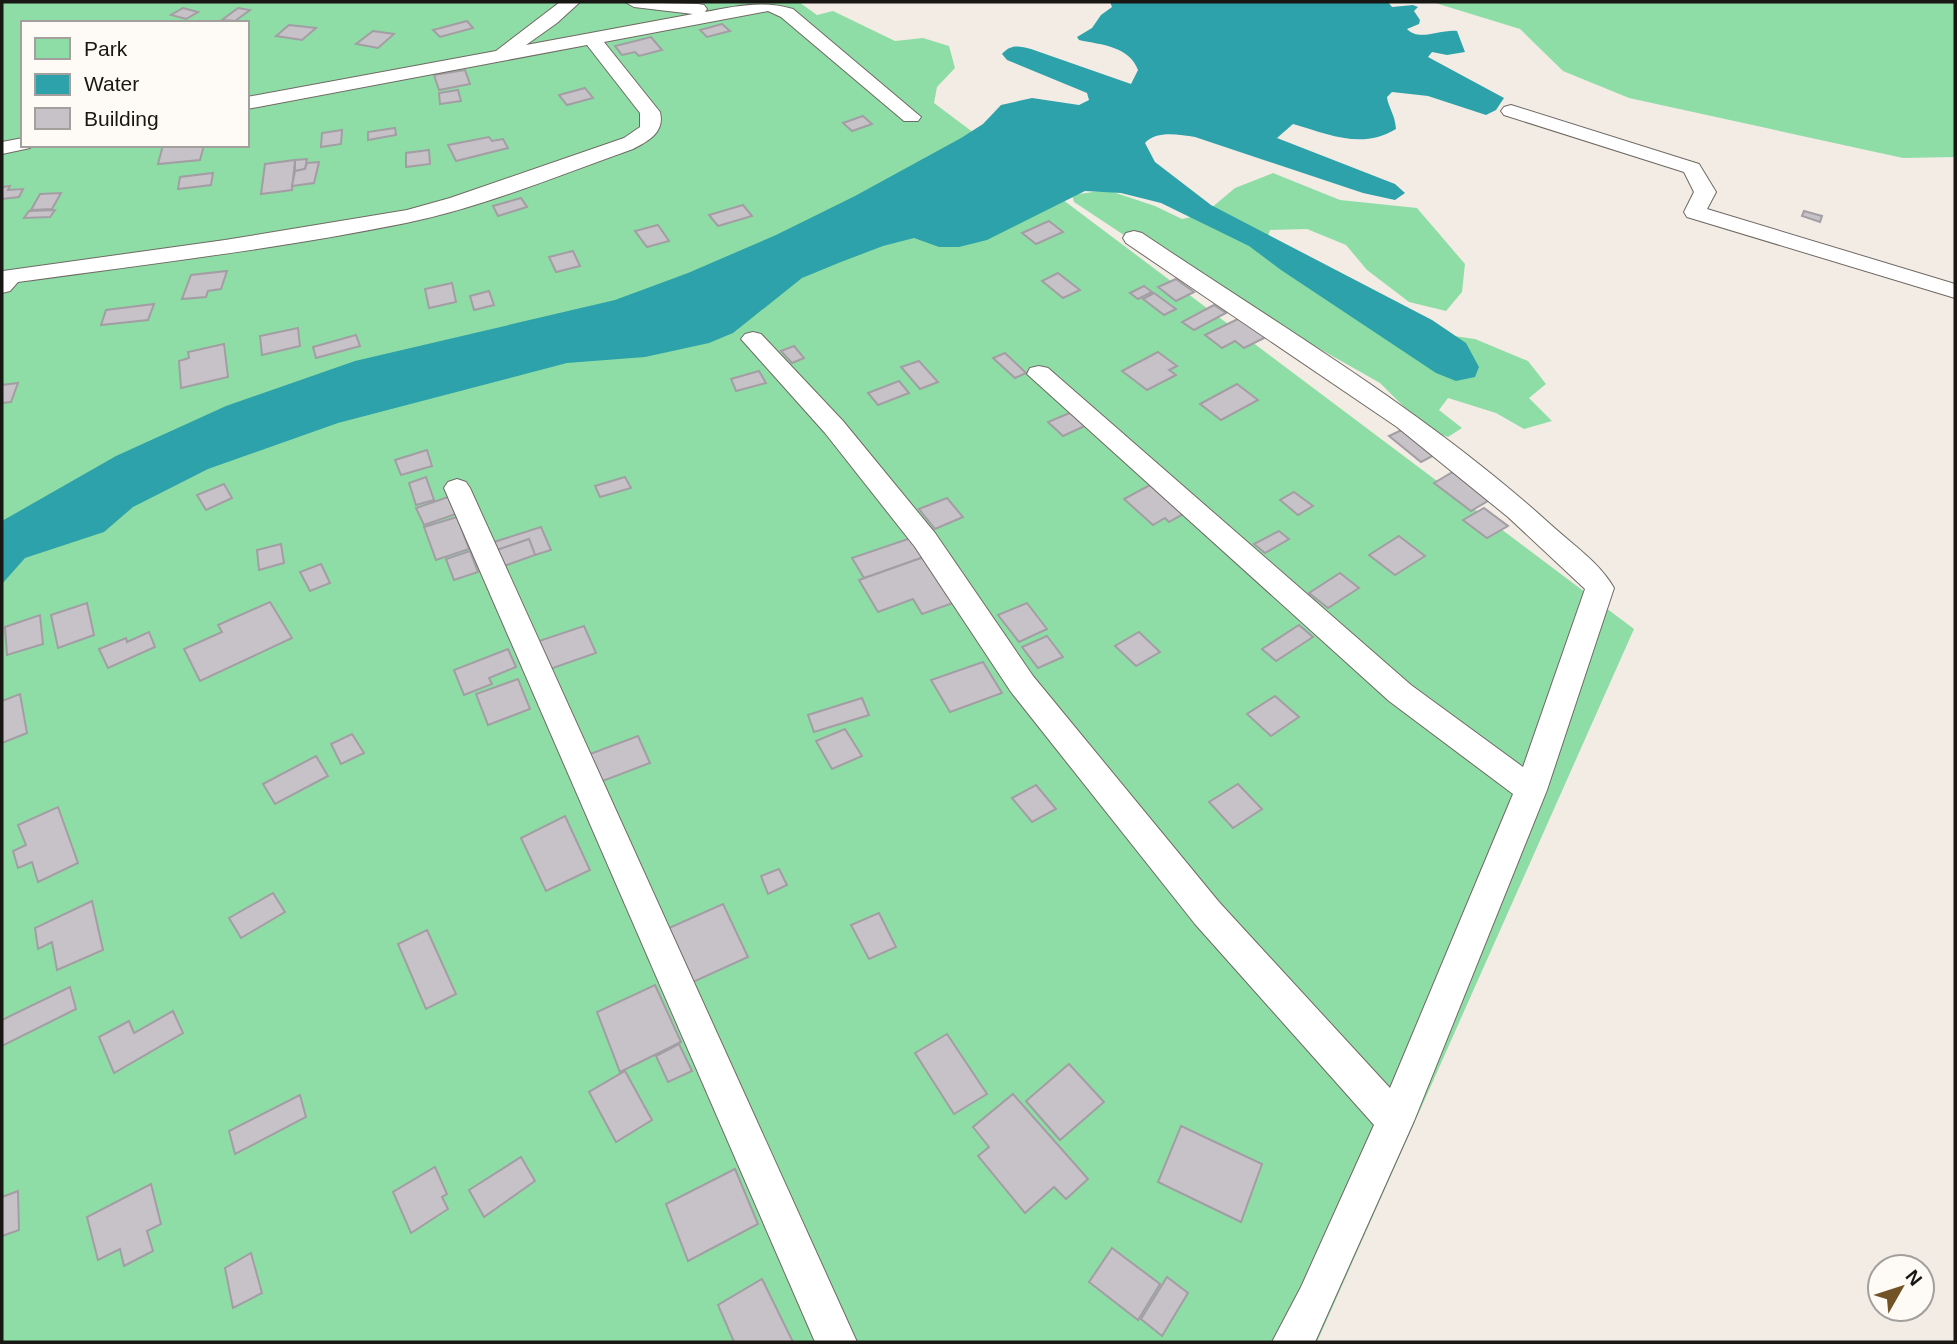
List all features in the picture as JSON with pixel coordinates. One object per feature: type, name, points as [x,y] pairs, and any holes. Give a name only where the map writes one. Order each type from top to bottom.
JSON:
[{"type":"lane","points":[[496,57],[571,2]]},
{"type":"lane","points":[[634,2],[726,12]]},
{"type":"lane","points":[[248,103],[770,5],[787,13],[911,117]]},
{"type":"lane","points":[[2,286],[11,276],[225,247],[407,216],[458,203],[626,145],[642,137],[653,121],[650,112],[592,39]]},
{"type":"lane","points":[[1511,111],[1692,168],[1705,192],[1695,212],[1955,291]]},
{"type":"lane","points":[[2,148],[21,144]]},
{"type":"lane","points":[[1134,238],[1406,421],[1518,510],[1600,588],[1531,790],[1395,1121],[1315,1301],[1293,1342]]},
{"type":"lane","points":[[753,339],[834,428],[925,540],[1022,684],[1208,913],[1395,1121]]},
{"type":"lane","points":[[1039,374],[1400,693],[1531,790]]},
{"type":"lane","points":[[457,488],[836,1342]]},
{"type":"green space","points":[[2,2],[799,2],[817,15],[833,11],[895,41],[923,38],[949,46],[955,68],[937,87],[934,103],[1634,629],[1317,1342],[2,1342]]},
{"type":"green space","points":[[1432,2],[1955,2],[1955,157],[1903,158],[1629,98],[1563,71],[1520,29]]},
{"type":"green space","points":[[1273,173],[1340,200],[1417,208],[1465,264],[1462,292],[1446,311],[1409,302],[1367,270],[1346,245],[1307,229],[1270,230],[1267,239],[1376,325],[1475,339],[1528,361],[1546,384],[1529,398],[1552,421],[1524,429],[1496,413],[1448,398],[1439,410],[1462,428],[1448,437],[1426,429],[1380,383],[1154,255],[1074,202],[1072,195],[1107,190],[1155,206],[1182,219],[1204,214],[1235,188]]},
{"type":"water","points":[[1110,2],[1388,2],[1392,7],[1418,7],[1414,11],[1420,20],[1419,24],[1407,29],[1412,33],[1424,35],[1457,31],[1465,52],[1447,55],[1432,52],[1428,57],[1504,98],[1496,110],[1486,115],[1428,96],[1392,92],[1387,97],[1396,129],[1383,135],[1345,138],[1293,124],[1277,138],[1395,184],[1405,193],[1395,200],[1363,193],[1195,137],[1162,135],[1145,143],[1155,162],[1211,205],[1432,320],[1466,343],[1479,367],[1475,377],[1456,381],[1436,373],[1249,246],[1161,203],[1121,193],[1085,191],[987,240],[959,247],[939,247],[914,238],[841,262],[802,278],[733,333],[709,343],[645,357],[567,363],[338,423],[208,469],[133,507],[104,532],[25,558],[2,584],[2,521],[116,456],[226,406],[355,361],[615,300],[688,273],[776,235],[855,196],[961,138],[983,124],[1001,105],[1032,98],[1079,105],[1089,100],[1087,93],[1007,60],[1002,54],[1012,47],[1031,49],[1131,84],[1138,70],[1128,56],[1114,48],[1079,40],[1077,37],[1092,28],[1101,15],[1112,7]]},
{"type":"building","points":[[183,8],[198,12],[186,19],[171,15]]},
{"type":"building","points":[[238,8],[250,10],[235,21],[222,20]]},
{"type":"building","points":[[467,21],[473,28],[440,37],[433,30]]},
{"type":"building","points":[[722,24],[730,31],[707,37],[700,30]]},
{"type":"building","points":[[289,25],[316,28],[302,40],[276,36]]},
{"type":"building","points":[[373,31],[394,34],[378,48],[356,44]]},
{"type":"building","points":[[651,37],[662,50],[639,56],[635,52],[622,55],[615,46]]},
{"type":"building","points":[[465,70],[470,84],[439,90],[434,75]]},
{"type":"building","points":[[585,88],[593,98],[567,105],[559,95]]},
{"type":"building","points":[[458,90],[461,101],[440,104],[439,93]]},
{"type":"building","points":[[863,116],[872,124],[852,131],[843,123]]},
{"type":"building","points":[[395,128],[396,135],[368,140],[368,132]]},
{"type":"building","points":[[342,130],[341,144],[321,147],[322,133]]},
{"type":"building","points":[[489,137],[492,141],[503,139],[508,148],[456,161],[448,145]]},
{"type":"building","points":[[162,147],[203,147],[200,160],[158,164]]},
{"type":"building","points":[[429,150],[430,164],[406,167],[406,153]]},
{"type":"building","points":[[307,159],[305,169],[295,171],[295,160]]},
{"type":"building","points":[[295,160],[292,190],[261,194],[265,164]]},
{"type":"building","points":[[319,162],[314,183],[292,186],[295,171],[305,169],[307,163]]},
{"type":"building","points":[[213,173],[211,185],[178,189],[180,177]]},
{"type":"building","points":[[10,186],[8,190],[23,189],[19,197],[2,199],[2,187]]},
{"type":"building","points":[[61,193],[52,209],[31,210],[40,194]]},
{"type":"building","points":[[521,198],[527,207],[498,216],[493,206]]},
{"type":"building","points":[[743,205],[752,216],[718,226],[709,215]]},
{"type":"building","points":[[55,210],[50,217],[24,218],[29,211]]},
{"type":"building","points":[[1804,211],[1822,216],[1820,222],[1802,216]]},
{"type":"building","points":[[1049,221],[1063,232],[1036,244],[1022,233]]},
{"type":"building","points":[[658,225],[669,241],[647,247],[635,231]]},
{"type":"building","points":[[573,251],[580,266],[556,272],[549,257]]},
{"type":"building","points":[[227,271],[221,289],[208,291],[206,297],[182,299],[191,275]]},
{"type":"building","points":[[1058,273],[1080,290],[1063,298],[1042,281]]},
{"type":"building","points":[[1176,279],[1194,292],[1176,301],[1158,287]]},
{"type":"building","points":[[452,283],[456,302],[429,308],[425,289]]},
{"type":"building","points":[[1144,286],[1152,292],[1138,299],[1130,293]]},
{"type":"building","points":[[489,291],[494,305],[474,310],[470,296]]},
{"type":"building","points":[[1154,293],[1176,309],[1164,315],[1143,299]]},
{"type":"building","points":[[154,304],[148,320],[101,325],[106,310]]},
{"type":"building","points":[[1214,305],[1226,313],[1194,330],[1182,322]]},
{"type":"building","points":[[1240,318],[1266,337],[1244,348],[1235,341],[1222,348],[1205,335]]},
{"type":"building","points":[[298,328],[300,346],[262,355],[260,336]]},
{"type":"building","points":[[356,335],[360,346],[316,358],[313,347]]},
{"type":"building","points":[[224,344],[228,377],[181,388],[179,361],[189,358],[188,352]]},
{"type":"building","points":[[794,346],[804,358],[792,363],[781,351]]},
{"type":"building","points":[[1158,352],[1177,366],[1169,370],[1176,375],[1147,390],[1122,371]]},
{"type":"building","points":[[1005,353],[1026,373],[1015,378],[993,358]]},
{"type":"building","points":[[919,361],[938,382],[920,389],[901,367]]},
{"type":"building","points":[[759,371],[766,383],[736,391],[731,379]]},
{"type":"building","points":[[899,381],[909,393],[878,405],[868,393]]},
{"type":"building","points":[[18,383],[11,402],[2,403],[2,385]]},
{"type":"building","points":[[1237,384],[1258,400],[1221,420],[1200,404]]},
{"type":"building","points":[[1072,412],[1087,425],[1063,436],[1048,422]]},
{"type":"building","points":[[1408,427],[1440,452],[1421,462],[1389,436]]},
{"type":"building","points":[[427,450],[432,466],[401,475],[395,460]]},
{"type":"building","points":[[1456,470],[1493,498],[1471,511],[1434,483]]},
{"type":"building","points":[[426,477],[434,500],[416,505],[409,483]]},
{"type":"building","points":[[625,477],[631,488],[600,497],[595,486]]},
{"type":"building","points":[[224,484],[232,498],[206,510],[197,495]]},
{"type":"building","points":[[1150,485],[1183,514],[1169,522],[1165,518],[1153,525],[1124,499]]},
{"type":"building","points":[[1294,492],[1313,506],[1298,515],[1280,500]]},
{"type":"building","points":[[448,497],[456,514],[424,525],[416,508]]},
{"type":"building","points":[[947,498],[963,517],[935,529],[919,509]]},
{"type":"building","points":[[1484,508],[1508,526],[1487,538],[1463,520]]},
{"type":"building","points":[[457,517],[469,549],[436,560],[424,527]]},
{"type":"building","points":[[541,527],[551,550],[535,555],[529,539],[497,550],[494,542]]},
{"type":"building","points":[[1279,531],[1289,539],[1265,553],[1254,544]]},
{"type":"building","points":[[1399,536],[1425,556],[1395,575],[1369,555]]},
{"type":"building","points":[[911,538],[924,557],[864,578],[852,558]]},
{"type":"building","points":[[529,539],[535,555],[504,566],[497,550]]},
{"type":"building","points":[[281,544],[284,563],[259,570],[257,550]]},
{"type":"building","points":[[470,551],[478,572],[454,580],[446,559]]},
{"type":"building","points":[[924,557],[953,603],[922,614],[913,599],[878,612],[859,580]]},
{"type":"building","points":[[321,564],[330,583],[310,591],[300,572]]},
{"type":"building","points":[[1340,573],[1359,588],[1328,608],[1309,593]]},
{"type":"building","points":[[270,602],[292,638],[200,681],[184,649],[222,632],[218,625]]},
{"type":"building","points":[[87,603],[94,635],[58,648],[51,615]]},
{"type":"building","points":[[1027,603],[1047,629],[1019,642],[998,615]]},
{"type":"building","points":[[40,615],[43,644],[7,655],[5,627]]},
{"type":"building","points":[[1299,625],[1313,637],[1276,661],[1262,649]]},
{"type":"building","points":[[584,626],[596,653],[550,669],[539,641]]},
{"type":"building","points":[[149,632],[155,647],[108,668],[99,649],[126,638],[127,642]]},
{"type":"building","points":[[1139,632],[1160,652],[1136,666],[1115,646]]},
{"type":"building","points":[[1047,636],[1063,657],[1038,668],[1022,647]]},
{"type":"building","points":[[508,649],[516,667],[489,678],[492,684],[464,695],[454,670]]},
{"type":"building","points":[[983,662],[1002,693],[950,712],[931,680]]},
{"type":"building","points":[[518,679],[530,709],[488,725],[476,694]]},
{"type":"building","points":[[20,694],[27,733],[2,743],[2,701]]},
{"type":"building","points":[[1275,696],[1299,717],[1271,736],[1247,714]]},
{"type":"building","points":[[862,698],[869,715],[814,732],[808,715]]},
{"type":"building","points":[[845,729],[862,756],[832,769],[816,741]]},
{"type":"building","points":[[352,734],[364,753],[341,764],[331,744]]},
{"type":"building","points":[[638,736],[650,763],[600,782],[590,754]]},
{"type":"building","points":[[316,756],[328,776],[275,804],[263,784]]},
{"type":"building","points":[[1238,784],[1262,809],[1233,828],[1209,802]]},
{"type":"building","points":[[1036,785],[1056,809],[1032,822],[1012,798]]},
{"type":"building","points":[[58,807],[78,863],[38,882],[32,862],[18,868],[13,851],[26,845],[18,825]]},
{"type":"building","points":[[565,816],[590,870],[546,891],[521,838]]},
{"type":"building","points":[[779,869],[787,885],[768,894],[761,876]]},
{"type":"building","points":[[273,893],[285,912],[241,938],[229,918]]},
{"type":"building","points":[[92,901],[103,950],[57,970],[52,942],[38,949],[35,928]]},
{"type":"building","points":[[723,904],[748,957],[693,982],[669,928]]},
{"type":"building","points":[[879,913],[896,947],[869,959],[851,925]]},
{"type":"building","points":[[427,930],[456,994],[426,1009],[398,944]]},
{"type":"building","points":[[655,985],[681,1042],[620,1072],[597,1012]]},
{"type":"building","points":[[70,987],[76,1009],[2,1046],[2,1020]]},
{"type":"building","points":[[173,1011],[183,1033],[114,1073],[99,1037],[129,1021],[134,1033]]},
{"type":"building","points":[[947,1034],[987,1094],[954,1114],[915,1053]]},
{"type":"building","points":[[679,1044],[692,1071],[668,1082],[656,1056]]},
{"type":"building","points":[[1069,1064],[1104,1102],[1060,1140],[1026,1101]]},
{"type":"building","points":[[625,1071],[652,1120],[616,1142],[589,1092]]},
{"type":"building","points":[[1013,1094],[1088,1179],[1066,1199],[1054,1187],[1025,1213],[978,1156],[989,1147],[973,1127]]},
{"type":"building","points":[[300,1095],[306,1117],[235,1154],[229,1131]]},
{"type":"building","points":[[1181,1126],[1262,1164],[1241,1222],[1158,1182]]},
{"type":"building","points":[[521,1157],[535,1181],[484,1217],[469,1190]]},
{"type":"building","points":[[435,1167],[447,1194],[442,1197],[448,1209],[411,1233],[393,1192]]},
{"type":"building","points":[[735,1169],[758,1224],[688,1261],[666,1204]]},
{"type":"building","points":[[151,1184],[161,1224],[147,1231],[153,1251],[124,1266],[120,1249],[98,1260],[87,1217]]},
{"type":"building","points":[[18,1191],[19,1230],[2,1236],[2,1197]]},
{"type":"building","points":[[1112,1248],[1160,1284],[1138,1320],[1089,1282]]},
{"type":"building","points":[[251,1253],[262,1293],[233,1308],[225,1268]]},
{"type":"building","points":[[1167,1277],[1188,1293],[1162,1336],[1141,1319]]},
{"type":"building","points":[[762,1279],[793,1342],[734,1342],[718,1305]]}]
